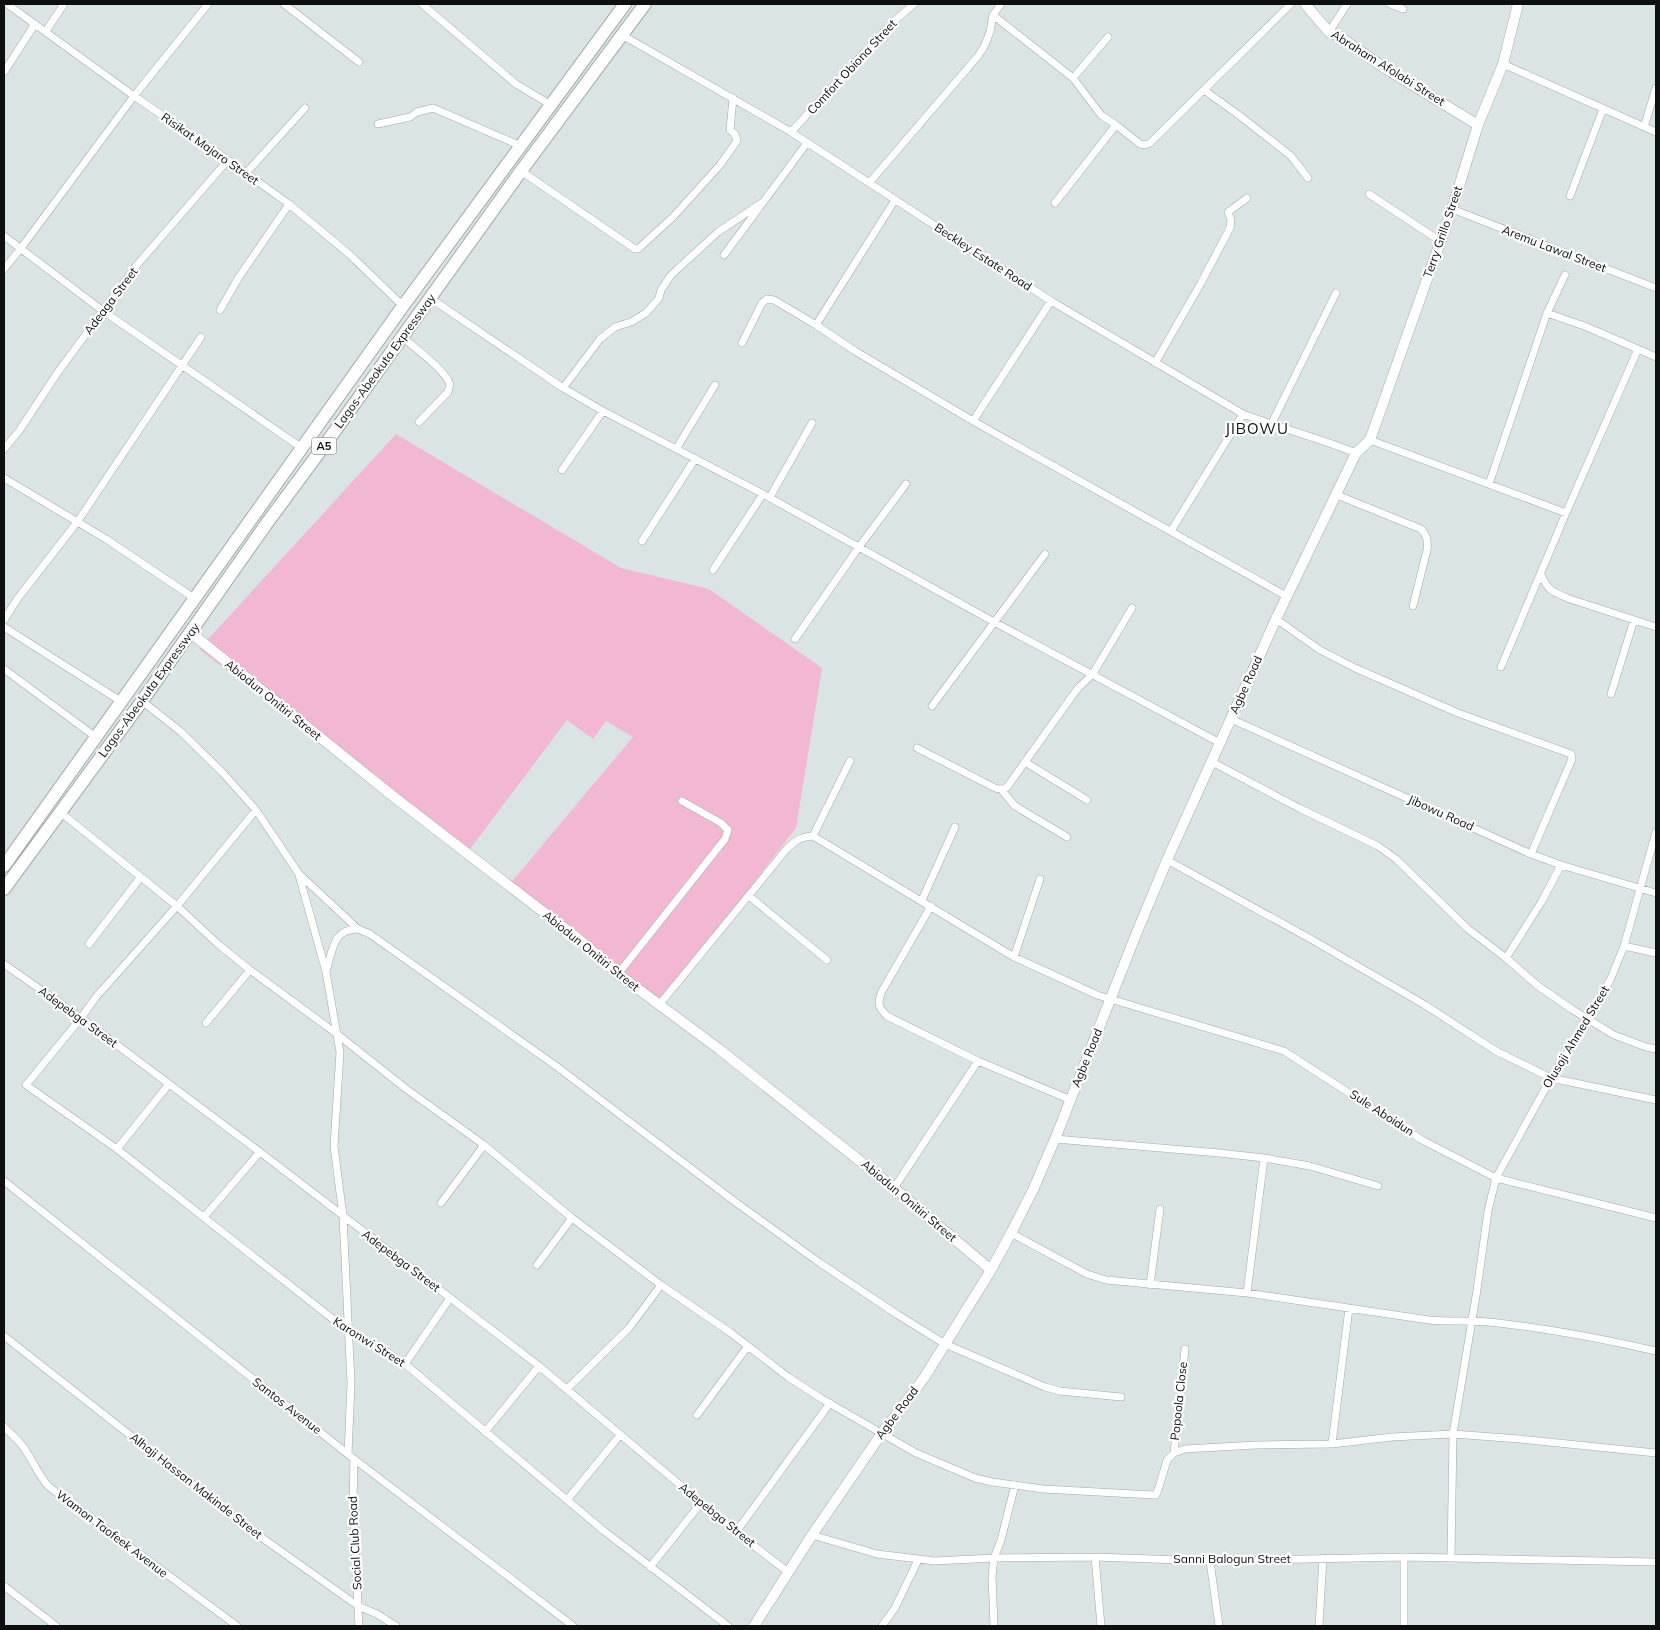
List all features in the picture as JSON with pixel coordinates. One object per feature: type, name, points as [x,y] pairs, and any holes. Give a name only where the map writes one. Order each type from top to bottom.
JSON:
[{"type":"highway","name":"Lagos-Abeokuta Expressway","points":[[4,866],[403,306],[625,4]]},
{"type":"highway","name":"Lagos-Abeokuta Expressway","points":[[4,889],[142,701],[267,523],[521,171],[645,4]]},
{"type":"street","name":"Risikat Majaro Street","points":[[7,4],[134,96],[289,204],[349,254],[403,306]]},
{"type":"street","points":[[46,31],[64,4]]},
{"type":"street","points":[[4,268],[21,248],[134,96],[208,4]]},
{"type":"street","points":[[284,4],[359,62]]},
{"type":"street","points":[[422,4],[510,79],[551,105]]},
{"type":"street","name":"Comfort Obiona Street","points":[[791,132],[893,22],[914,4]]},
{"type":"street","points":[[870,182],[974,61],[984,47],[990,32],[993,15],[1001,4]]},
{"type":"street","points":[[993,15],[1073,78],[1101,116],[1140,144],[1145,145],[1291,4]]},
{"type":"street","name":"Abraham Afolabi Street","points":[[1304,4],[1329,32],[1342,38],[1383,67],[1478,125]]},
{"type":"street","points":[[1329,32],[1347,4]]},
{"type":"street","points":[[1390,4],[1403,8]]},
{"type":"street","name":"Terry Grillo Street","points":[[1356,454],[1370,440],[1452,209],[1478,125],[1503,64],[1516,4]]},
{"type":"street","points":[[4,72],[35,24]]},
{"type":"street","name":"Beckley Estate Road","points":[[622,34],[791,132],[1051,301],[1242,414],[1322,440],[1356,454]]},
{"type":"street","points":[[1073,78],[1108,37]]},
{"type":"street","points":[[1503,64],[1656,132]]},
{"type":"street","points":[[1644,127],[1656,88]]},
{"type":"street","points":[[1204,90],[1291,156],[1308,178]]},
{"type":"street","points":[[521,171],[635,249],[638,249],[673,217],[729,154],[737,141],[735,134],[730,130],[732,98]]},
{"type":"street","points":[[246,173],[304,108]]},
{"type":"street","points":[[378,124],[433,108],[521,146]]},
{"type":"street","points":[[1570,196],[1603,109]]},
{"type":"street","points":[[1055,203],[1116,125]]},
{"type":"street","points":[[724,255],[807,143]]},
{"type":"street","name":"Adeaga Street","points":[[4,449],[19,431],[58,372],[136,266],[228,160]]},
{"type":"street","points":[[1369,194],[1440,241]]},
{"type":"street","points":[[1156,363],[1230,228],[1231,220],[1228,212],[1247,198]]},
{"type":"street","points":[[816,325],[895,200]]},
{"type":"street","points":[[563,388],[600,339],[615,327],[631,322],[646,312],[659,298],[661,290],[671,275],[718,232],[763,202]]},
{"type":"street","points":[[220,310],[238,277],[289,204]]},
{"type":"street","name":"Aremu Lawal Street","points":[[1452,209],[1656,288]]},
{"type":"street","points":[[4,236],[103,311],[302,448]]},
{"type":"street","points":[[1489,484],[1546,313],[1565,275]]},
{"type":"street","points":[[1271,425],[1336,293]]},
{"type":"street","points":[[430,298],[563,388],[603,411],[766,496],[994,622],[1220,743]]},
{"type":"street","points":[[742,343],[762,303],[767,299],[774,300],[973,421],[1288,596]]},
{"type":"street","points":[[973,421],[1051,301]]},
{"type":"street","points":[[1546,313],[1656,357]]},
{"type":"street","points":[[4,620],[18,598],[78,521],[181,365],[202,337]]},
{"type":"street","points":[[402,337],[441,371],[448,378],[450,384],[448,392],[419,422]]},
{"type":"street","points":[[1502,667],[1566,513],[1638,349]]},
{"type":"street","points":[[676,449],[715,385]]},
{"type":"street","points":[[562,470],[603,411]]},
{"type":"street","points":[[1171,531],[1242,414]]},
{"type":"street","points":[[713,570],[766,496],[812,423]]},
{"type":"street","points":[[1370,440],[1566,513]]},
{"type":"street","name":"Agbe Road","points":[[754,1626],[788,1572],[882,1433],[924,1378],[991,1270],[1011,1233],[1033,1190],[1055,1139],[1167,860],[1276,619],[1356,454]]},
{"type":"street","points":[[642,541],[695,459]]},
{"type":"street","points":[[4,478],[78,521],[194,598]]},
{"type":"street","points":[[795,639],[859,547],[906,484]]},
{"type":"street","points":[[1337,495],[1422,529],[1426,534],[1427,550],[1413,606]]},
{"type":"street","points":[[932,706],[1046,554]]},
{"type":"street","points":[[1541,575],[1547,587],[1556,593],[1656,627]]},
{"type":"street","points":[[1001,790],[1008,786],[1078,688],[1092,675],[1132,608]]},
{"type":"street","points":[[1276,619],[1320,650],[1355,668],[1458,713],[1571,754],[1572,759],[1531,854]]},
{"type":"street","points":[[1611,694],[1634,620]]},
{"type":"street","points":[[4,626],[122,702]]},
{"type":"street","name":"Abiodun Onitiri Street","points":[[190,633],[394,797],[581,941],[618,974],[719,1049],[894,1188],[991,1270]]},
{"type":"street","points":[[4,669],[97,738]]},
{"type":"street","points":[[142,701],[180,731],[222,772],[256,810],[299,874],[358,928],[370,934],[556,1066],[738,1204],[820,1263],[945,1344],[1046,1388],[1121,1397]]},
{"type":"street","name":"Jibowu Road","points":[[1231,719],[1531,854],[1560,865],[1656,893]]},
{"type":"street","points":[[917,748],[1001,790],[1014,805],[1067,837]]},
{"type":"street","points":[[659,1005],[793,841],[802,837],[813,836],[850,761]]},
{"type":"street","points":[[1025,762],[1087,800]]},
{"type":"street","points":[[1212,762],[1299,808],[1378,846],[1396,859],[1468,929],[1506,958],[1538,986],[1614,1035],[1656,1049]]},
{"type":"street","points":[[618,974],[725,839],[728,830],[721,822],[682,801]]},
{"type":"street","points":[[81,1018],[96,997],[177,906],[256,810]]},
{"type":"street","points":[[60,812],[177,906],[250,970],[405,1088],[484,1145],[572,1218],[788,1377],[916,1453],[975,1478],[1015,1485],[1073,1491],[1156,1495],[1167,1460],[1174,1453],[1185,1449],[1256,1445],[1332,1444],[1392,1437],[1453,1434],[1656,1453]]},
{"type":"street","points":[[922,900],[955,826]]},
{"type":"street","name":"Olusoji Ahmed Street","points":[[1451,1558],[1453,1434],[1488,1210],[1496,1178],[1551,1078],[1588,1020],[1611,978],[1624,946],[1656,832]]},
{"type":"street","name":"Sule Aboidun","points":[[813,836],[1014,957],[1110,1000],[1284,1050],[1422,1140],[1496,1178],[1656,1218]]},
{"type":"street","points":[[1167,860],[1310,938],[1425,1004],[1496,1051],[1551,1078],[1656,1100]]},
{"type":"street","points":[[1506,958],[1542,901],[1560,865]]},
{"type":"street","name":"Social Club Road","points":[[299,874],[326,972],[340,1052],[334,1146],[343,1216],[359,1626]]},
{"type":"street","points":[[89,944],[140,878]]},
{"type":"street","points":[[1014,957],[1040,879]]},
{"type":"street","points":[[748,896],[827,960]]},
{"type":"street","points":[[931,906],[882,991],[878,1000],[879,1008],[887,1016],[978,1061],[1071,1100]]},
{"type":"street","points":[[326,972],[336,938],[344,930],[358,928]]},
{"type":"street","points":[[1624,946],[1656,953]]},
{"type":"street","name":"Adepebga Street","points":[[4,964],[81,1018],[260,1152],[539,1366],[736,1532],[788,1572]]},
{"type":"street","points":[[206,1023],[250,970]]},
{"type":"street","name":"Karonwi Street","points":[[81,1018],[26,1085],[117,1149],[348,1331],[381,1348],[405,1364],[566,1500],[728,1626]]},
{"type":"street","points":[[894,1188],[978,1061]]},
{"type":"street","points":[[117,1149],[169,1084]]},
{"type":"street","points":[[1055,1139],[1264,1158],[1310,1166],[1378,1186]]},
{"type":"street","points":[[442,1202],[484,1145]]},
{"type":"street","points":[[204,1218],[260,1152]]},
{"type":"street","points":[[1247,1293],[1264,1158]]},
{"type":"street","name":"Santos Avenue","points":[[4,1181],[351,1456],[573,1626]]},
{"type":"street","points":[[1150,1285],[1160,1209]]},
{"type":"street","points":[[537,1265],[572,1218]]},
{"type":"street","points":[[1011,1233],[1096,1278],[1106,1280],[1247,1293],[1429,1320],[1486,1322],[1537,1328],[1608,1340],[1656,1351]]},
{"type":"street","points":[[568,1389],[629,1328],[662,1285]]},
{"type":"street","points":[[405,1364],[450,1298]]},
{"type":"street","points":[[1332,1444],[1349,1308]]},
{"type":"street","name":"Alhaji Hassan Makinde Street","points":[[4,1336],[247,1527],[358,1606],[377,1614],[396,1626]]},
{"type":"street","points":[[697,1416],[748,1346]]},
{"type":"street","name":"Popoola Close","points":[[1174,1453],[1185,1349]]},
{"type":"street","points":[[485,1432],[539,1366]]},
{"type":"street","points":[[736,1532],[830,1403]]},
{"type":"street","name":"Wamon Taofeek Avenue","points":[[4,1427],[23,1446],[39,1476],[48,1486],[237,1626]]},
{"type":"street","points":[[566,1500],[620,1435]]},
{"type":"street","points":[[994,1626],[992,1576],[994,1558],[1001,1540],[1015,1485]]},
{"type":"street","points":[[650,1566],[702,1503]]},
{"type":"street","name":"Sanni Balogun Street","points":[[812,1536],[878,1554],[935,1562],[994,1558],[1095,1557],[1210,1561],[1323,1558],[1451,1558],[1656,1562]]},
{"type":"street","points":[[1095,1557],[1101,1626]]},
{"type":"street","points":[[1319,1626],[1323,1558]]},
{"type":"street","points":[[1404,1558],[1404,1626]]},
{"type":"street","points":[[882,1626],[895,1608],[918,1560]]},
{"type":"street","points":[[1210,1561],[1219,1626]]},
{"type":"street","points":[[4,1586],[56,1626]]},
{"type":"shaded area","points":[[396,434],[621,568],[709,589],[822,668],[796,828],[661,1002],[509,885],[633,737],[606,721],[593,739],[567,720],[467,853],[199,649]]},
{"type":"district","name":"JIBOWU","points":[[1257,429]]}]
